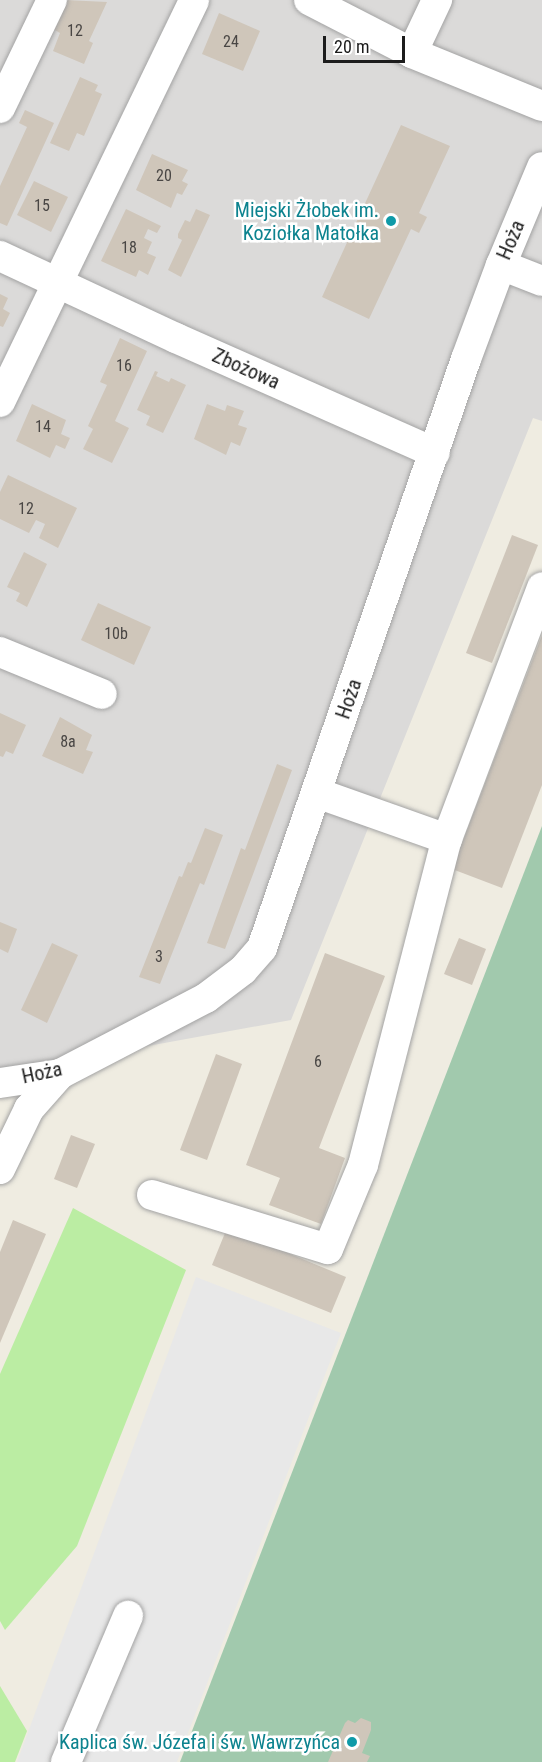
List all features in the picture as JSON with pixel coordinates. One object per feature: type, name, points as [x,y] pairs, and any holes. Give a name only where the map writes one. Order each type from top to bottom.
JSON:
[{"type":"street","points":[[0,108],[52,0]]},
{"type":"street","points":[[0,402],[194,0]]},
{"type":"street","points":[[309,0],[412,53],[542,106]]},
{"type":"street","points":[[412,53],[437,0]]},
{"type":"street","name":"Hoża","points":[[0,1083],[60,1074],[206,998],[255,958],[269,933],[501,265],[542,167]]},
{"type":"street","name":"Zbożowa","points":[[0,256],[57,284],[435,453]]},
{"type":"street","points":[[501,265],[542,281]]},
{"type":"street","points":[[152,1194],[328,1249],[363,1165],[447,839],[542,587]]},
{"type":"street","points":[[0,652],[102,694]]},
{"type":"street","points":[[317,793],[447,839]]},
{"type":"street","points":[[0,1169],[29,1109],[60,1074]]},
{"type":"street","points":[[66,1762],[128,1616]]},
{"type":"shaded area","points":[[0,0],[542,0],[542,421],[533,418],[291,1020],[0,1073]]},
{"type":"shaded area","points":[[196,1277],[341,1333],[177,1762],[17,1762]]},
{"type":"green space","points":[[542,826],[542,1762],[180,1762]]},
{"type":"green space","points":[[73,1208],[186,1270],[77,1546],[5,1630],[0,1621],[0,1374]]},
{"type":"green space","points":[[0,1686],[27,1731],[15,1762],[0,1762]]},
{"type":"building","points":[[65,0],[107,2],[89,41],[93,43],[84,64],[53,51],[60,33],[53,29]]},
{"type":"building","points":[[219,13],[260,31],[243,71],[202,54]]},
{"type":"building","points":[[80,77],[98,85],[95,91],[102,94],[84,136],[77,133],[69,151],[50,143]]},
{"type":"building","points":[[25,110],[54,123],[7,226],[0,223],[0,186],[27,127],[19,123]]},
{"type":"building","name":"Miejski Żłobek im. Koziołka Matołka","points":[[401,125],[450,146],[419,213],[427,217],[419,233],[411,229],[369,319],[322,297]]},
{"type":"building","points":[[152,154],[188,170],[182,181],[188,184],[182,195],[177,193],[171,208],[136,190]]},
{"type":"building","points":[[34,181],[68,197],[51,232],[17,215]]},
{"type":"building","points":[[126,209],[161,226],[157,233],[148,229],[144,238],[152,242],[147,253],[156,257],[148,275],[139,270],[136,277],[101,261]]},
{"type":"building","points":[[196,209],[210,215],[181,277],[168,270],[182,240],[178,238],[178,234],[185,220],[190,222]]},
{"type":"building","points":[[0,294],[8,298],[3,309],[10,313],[3,327],[0,326]]},
{"type":"building","points":[[120,338],[147,351],[115,421],[129,428],[112,463],[83,449],[93,429],[88,426],[107,385],[100,382]]},
{"type":"building","points":[[155,371],[158,372],[156,376],[169,382],[171,378],[186,385],[163,433],[146,425],[150,416],[137,410]]},
{"type":"building","points":[[32,404],[66,420],[61,434],[70,438],[65,449],[56,445],[50,458],[16,441]]},
{"type":"building","points":[[207,404],[225,411],[227,405],[244,411],[238,425],[247,428],[240,446],[231,442],[226,455],[194,439]]},
{"type":"building","points":[[8,475],[77,508],[58,548],[39,538],[45,524],[36,520],[29,533],[0,519],[0,492]]},
{"type":"building","points":[[512,535],[538,545],[492,663],[466,653]]},
{"type":"building","points":[[24,552],[47,564],[27,607],[16,601],[20,593],[7,587]]},
{"type":"building","points":[[98,603],[151,627],[134,665],[81,640]]},
{"type":"building","points":[[542,635],[542,785],[502,888],[452,869]]},
{"type":"building","points":[[0,713],[26,725],[13,754],[6,751],[3,757],[0,756]]},
{"type":"building","points":[[60,717],[92,735],[86,750],[93,752],[83,774],[42,756]]},
{"type":"building","points":[[277,764],[292,770],[225,949],[207,943],[241,848],[245,850]]},
{"type":"building","points":[[205,828],[223,835],[204,885],[200,883],[160,984],[139,977],[179,876],[182,877],[188,862],[191,863]]},
{"type":"building","points":[[0,922],[17,929],[8,953],[0,949]]},
{"type":"building","points":[[459,938],[486,949],[472,985],[444,974]]},
{"type":"building","points":[[52,943],[78,955],[47,1023],[21,1010]]},
{"type":"building","points":[[325,953],[385,976],[319,1148],[345,1158],[321,1224],[269,1205],[280,1178],[246,1165]]},
{"type":"building","points":[[216,1054],[242,1064],[207,1160],[180,1150]]},
{"type":"building","points":[[71,1135],[95,1144],[77,1188],[54,1179]]},
{"type":"building","points":[[13,1220],[46,1234],[0,1343],[0,1252]]},
{"type":"building","points":[[227,1228],[346,1277],[331,1313],[212,1265]]},
{"type":"building","name":"Kaplica św. Józefa i św. Wawrzyńca","points":[[361,1718],[371,1722],[371,1730],[362,1753],[370,1756],[367,1762],[328,1762],[345,1723],[348,1720],[355,1723]]},
{"type":"place","name":"Miejski Żłobek im. Koziołka Matołka","points":[[391,221]]},
{"type":"place","name":"Kaplica św. Józefa i św. Wawrzyńca","points":[[352,1742]]}]
